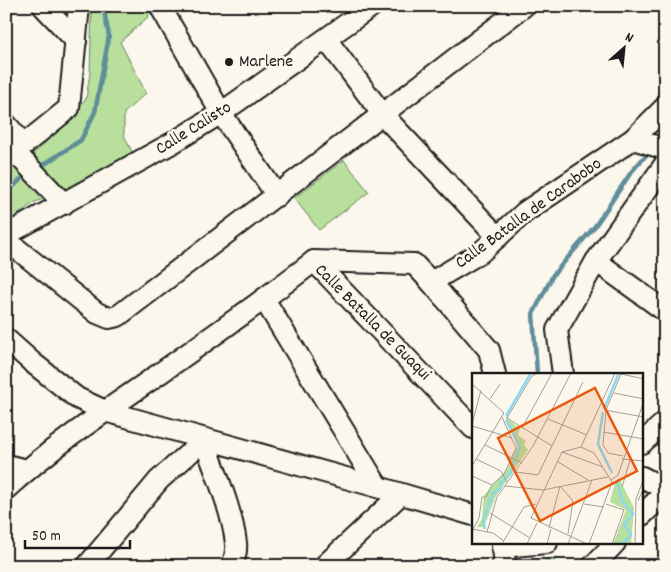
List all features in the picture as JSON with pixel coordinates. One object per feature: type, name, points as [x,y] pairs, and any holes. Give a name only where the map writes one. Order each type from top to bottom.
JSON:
[{"type":"street","points":[[43,6],[76,41]]},
{"type":"street","points":[[10,156],[69,108],[79,6]]},
{"type":"street","name":"Calle Calisto","points":[[6,235],[174,142],[221,112],[372,6]]},
{"type":"street","points":[[6,240],[98,313],[109,318],[118,316],[524,6]]},
{"type":"street","points":[[165,8],[221,112],[277,196]]},
{"type":"street","points":[[326,39],[383,115],[498,237]]},
{"type":"street","name":"Calle Batalla de Carabobo","points":[[431,282],[480,253],[525,212],[633,138],[665,107]]},
{"type":"street","points":[[6,124],[17,137],[10,156]]},
{"type":"street","points":[[633,138],[665,149]]},
{"type":"street","points":[[10,156],[64,204]]},
{"type":"street","points":[[563,373],[557,330],[596,261],[665,164]]},
{"type":"street","points":[[314,260],[414,264],[488,350],[495,373]]},
{"type":"street","name":"Calle Batalla de Guaqui","points":[[6,489],[27,470],[105,412],[264,299],[314,260],[472,426]]},
{"type":"street","points":[[596,261],[665,311]]},
{"type":"street","points":[[264,299],[378,486]]},
{"type":"street","points":[[6,339],[77,398],[105,412],[378,486],[472,515]]},
{"type":"street","points":[[644,441],[665,422]]},
{"type":"street","points":[[87,566],[159,480],[204,440]]},
{"type":"street","points":[[204,440],[227,507],[236,544],[236,556],[232,566]]},
{"type":"street","points":[[6,465],[27,470]]},
{"type":"street","points":[[644,478],[665,491],[644,514]]},
{"type":"street","points":[[324,566],[401,494]]},
{"type":"street","points":[[503,555],[543,544]]},
{"type":"street","points":[[593,566],[614,544]]},
{"type":"green space","points":[[92,6],[145,6],[149,16],[120,42],[146,93],[124,113],[124,135],[133,154],[67,190],[35,202],[6,223],[6,171],[39,149],[86,99],[90,73]]},
{"type":"green space","points":[[344,160],[369,192],[319,230],[294,198]]},
{"type":"green space","points":[[555,558],[554,566],[527,566]]},
{"type":"waterway","points":[[40,167],[81,140],[95,112],[109,36],[103,6]]},
{"type":"waterway","points":[[661,139],[665,135]]},
{"type":"waterway","points":[[537,373],[533,314],[553,275],[595,226],[632,171],[649,152]]},
{"type":"waterway","points":[[6,194],[26,176]]},
{"type":"place","name":"Marlene","points":[[229,62]]}]
